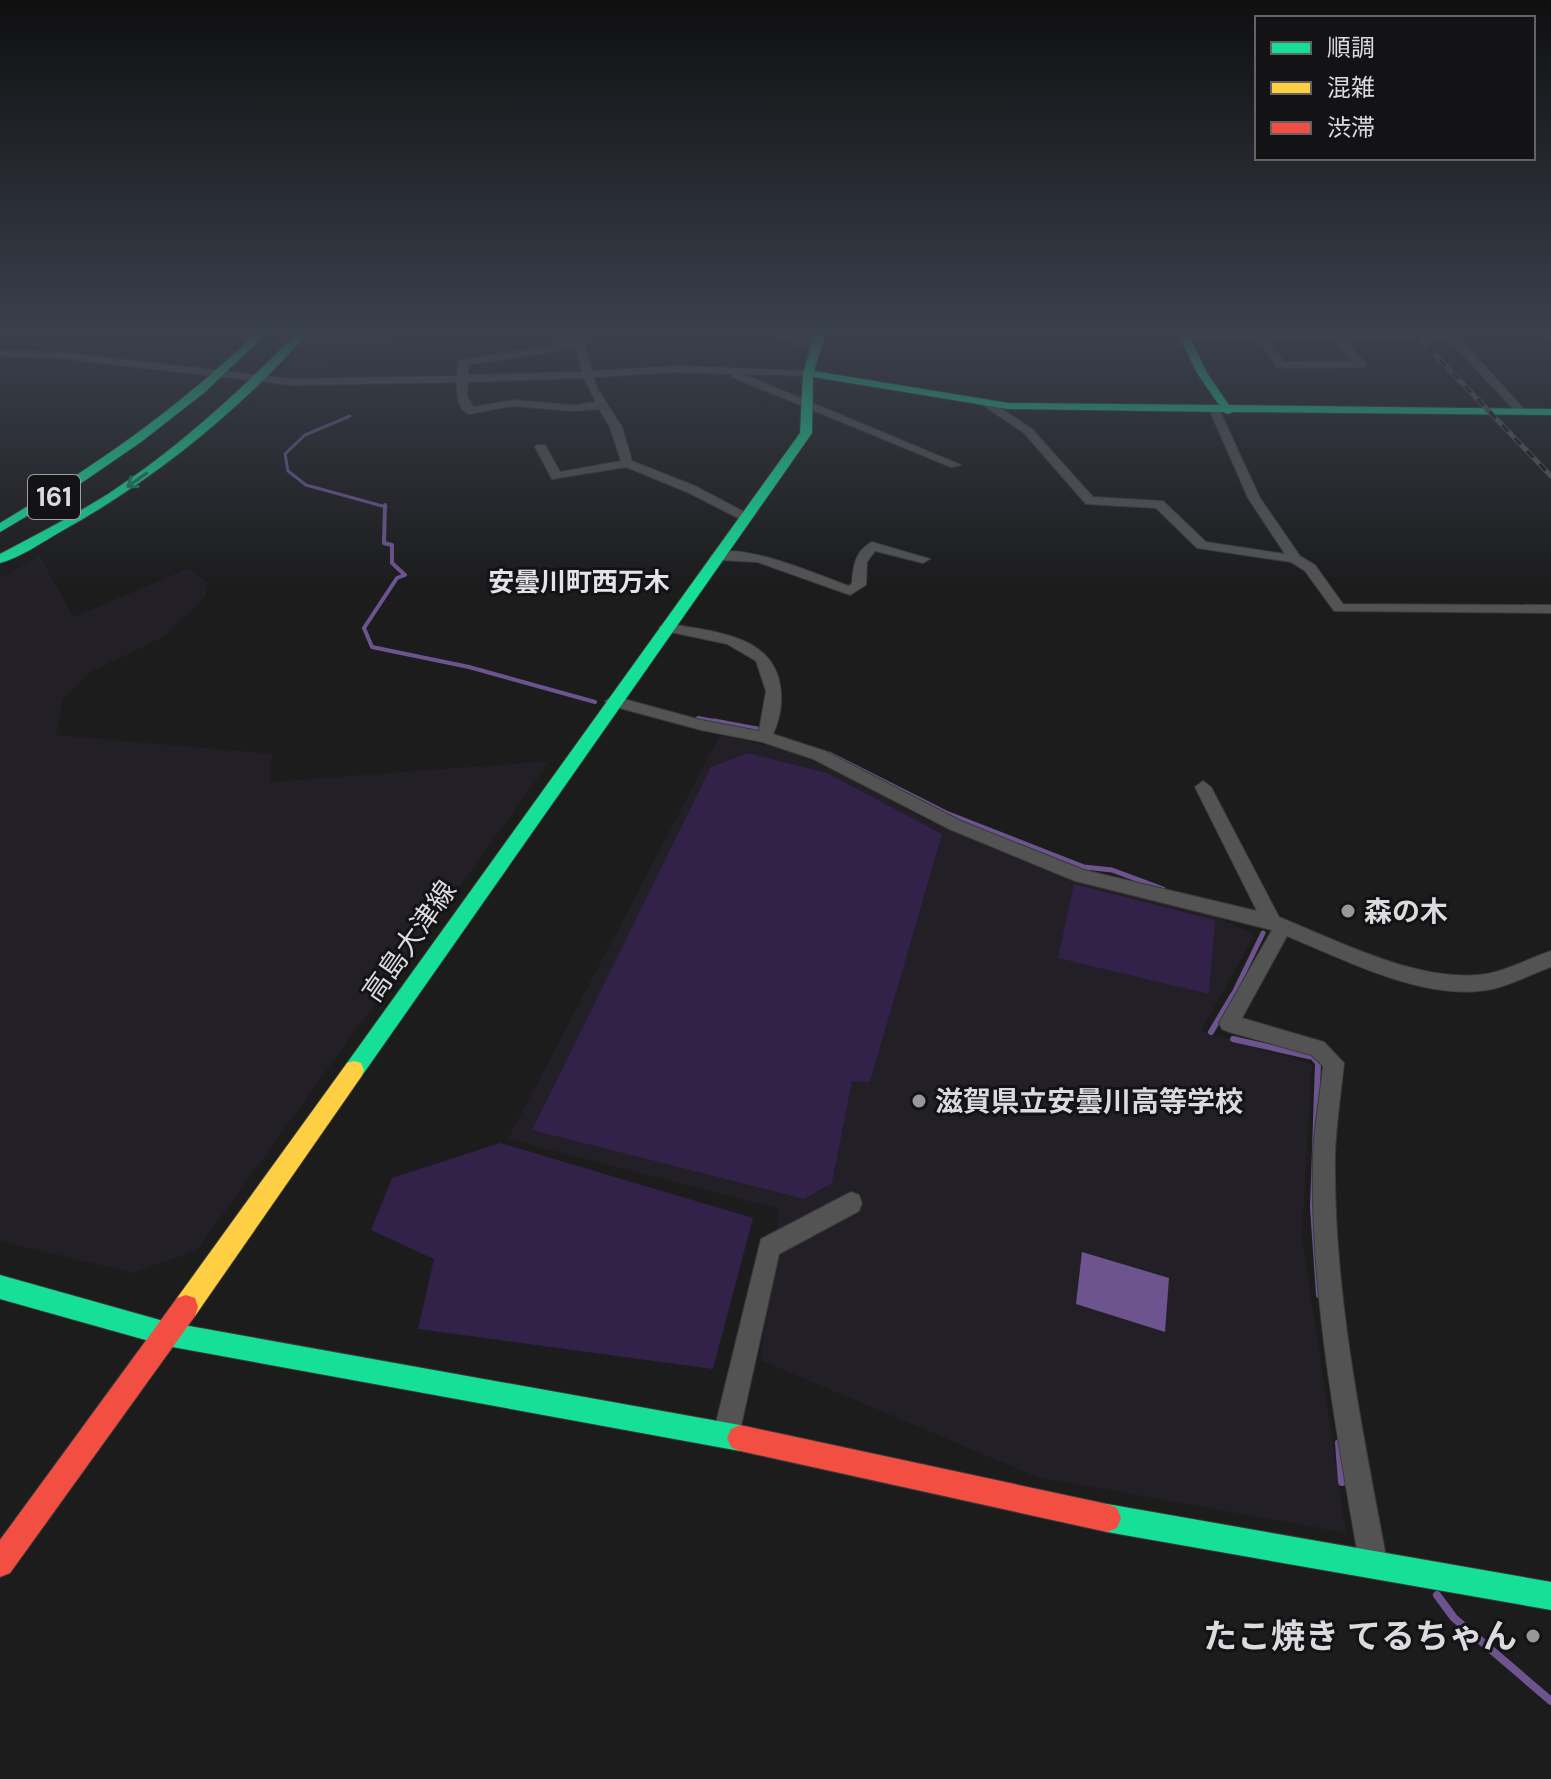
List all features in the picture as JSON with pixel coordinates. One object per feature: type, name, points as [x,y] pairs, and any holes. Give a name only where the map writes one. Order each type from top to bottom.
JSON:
[{"type":"main road","name":"161","points":[[0,528],[108,464],[168,417]]},
{"type":"main road","name":"161","points":[[0,559],[107,500],[161,462],[213,417]]},
{"type":"main road","name":"高島大津線","points":[[0,1563],[167,1334],[806,433],[806,417]]},
{"type":"main road","points":[[0,517],[108,464]]},
{"type":"main road","points":[[0,569],[107,500]]},
{"type":"main road","points":[[0,1287],[167,1334],[726,1435],[1054,1509],[1373,1562],[1551,1596]]},
{"type":"street","points":[[610,417],[616,427],[627,463]]},
{"type":"street","points":[[838,417],[955,465]]},
{"type":"street","points":[[1011,417],[1028,431],[1090,501],[1159,504],[1202,545],[1295,559],[1310,568],[1339,608],[1551,609]]},
{"type":"street","points":[[1224,417],[1254,498],[1295,559]]},
{"type":"street","points":[[541,447],[556,476],[627,463],[691,489],[746,518]]},
{"type":"street","points":[[718,556],[759,558],[850,591],[859,585],[860,562],[872,546],[923,559]]},
{"type":"street","points":[[666,627],[725,639],[754,651],[766,667],[774,690],[771,722],[764,737]]},
{"type":"street","points":[[613,701],[764,737],[819,755],[955,825],[1081,876],[1278,924],[1397,973],[1427,980],[1488,982],[1551,959]]},
{"type":"street","points":[[1203,787],[1278,924]]},
{"type":"street","points":[[1278,924],[1229,1023],[1317,1048],[1334,1063],[1324,1154],[1329,1281],[1341,1378],[1373,1562]]},
{"type":"street","points":[[726,1435],[769,1247],[851,1203]]},
{"type":"shaded area","points":[[39,556],[74,617],[189,568],[207,583],[206,596],[165,636],[89,673],[63,699],[56,735],[272,754],[270,782],[550,761],[197,1250],[133,1273],[0,1241],[0,578]]},
{"type":"shaded area","name":"滋賀県立安曇川高等学校","points":[[719,737],[785,750],[835,770],[927,820],[1071,877],[1203,911],[1255,934],[1201,1031],[1312,1064],[1302,1236],[1346,1533],[1037,1477],[760,1360],[779,1209],[508,1139]]},
{"type":"shaded area","points":[[748,753],[827,773],[942,834],[870,1082],[852,1081],[832,1183],[804,1199],[532,1130],[711,767]]},
{"type":"shaded area","points":[[1074,884],[1215,920],[1209,994],[1058,958]]},
{"type":"shaded area","points":[[500,1143],[753,1218],[713,1369],[418,1329],[434,1259],[371,1230],[392,1178]]},
{"type":"shaded area","points":[[1082,1252],[1169,1278],[1165,1332],[1076,1304]]},
{"type":"waterway","points":[[348,417],[305,435],[285,454],[288,471],[306,485],[385,507]]},
{"type":"waterway","points":[[385,507],[384,543],[392,545],[392,563],[405,575],[397,578],[364,628],[372,647],[469,667],[595,702]]},
{"type":"waterway","points":[[698,718],[725,723]]},
{"type":"waterway","points":[[714,721],[757,729]]},
{"type":"waterway","points":[[829,754],[946,813],[1084,867],[1112,870],[1163,889]]},
{"type":"waterway","points":[[1233,995],[1263,933]]},
{"type":"waterway","points":[[1211,1032],[1233,995]]},
{"type":"waterway","points":[[1233,1039],[1313,1057],[1318,1063],[1313,1207],[1319,1295]]},
{"type":"waterway","points":[[1339,1443],[1342,1482]]},
{"type":"waterway","points":[[1437,1595],[1454,1618],[1551,1701]]},
{"type":"railway","points":[[1495,417],[1551,476]]},
{"type":"traffic: fast","points":[[0,528],[70,485],[167,417]]},
{"type":"traffic: fast","points":[[0,559],[96,506],[174,452],[215,417]]},
{"type":"traffic: fast","points":[[354,1070],[806,433],[807,417]]},
{"type":"traffic: fast","points":[[0,1287],[167,1334],[740,1438]]},
{"type":"traffic: fast","points":[[1107,1518],[1551,1596]]},
{"type":"traffic: slow","points":[[186,1307],[354,1070]]},
{"type":"traffic: jam","points":[[0,1563],[186,1307]]},
{"type":"traffic: jam","points":[[740,1438],[1107,1518]]},
{"type":"place","name":"森の木","points":[[1348,911]]},
{"type":"place","name":"滋賀県立安曇川高等学校","points":[[919,1101]]},
{"type":"place","name":"たこ焼き てるちゃん","points":[[1533,1636]]},
{"type":"district","name":"安曇川町西万木","points":[[579,582]]}]
